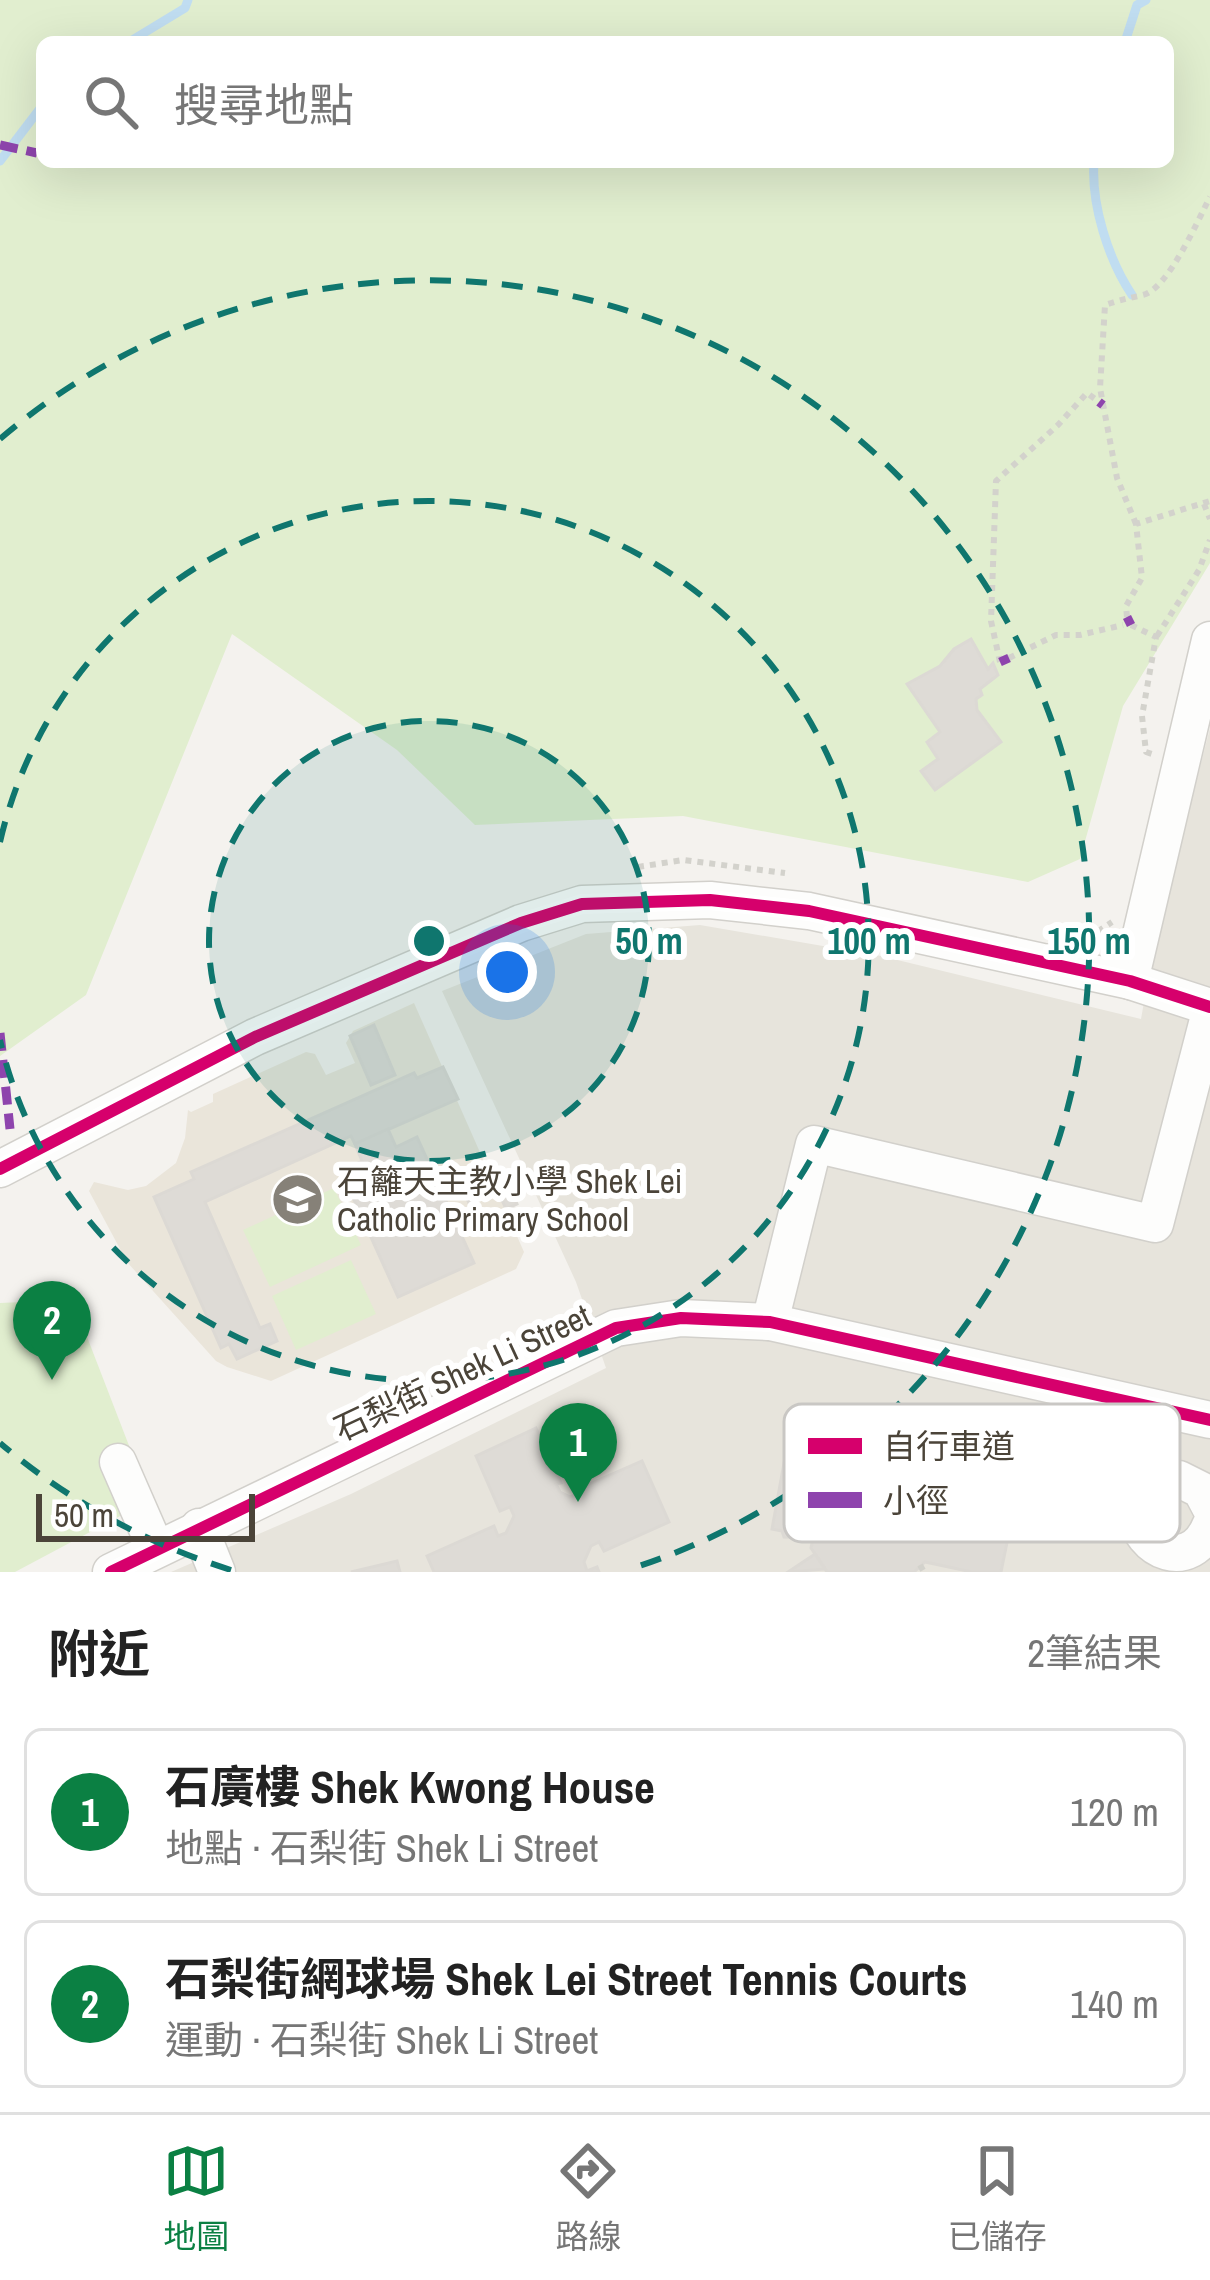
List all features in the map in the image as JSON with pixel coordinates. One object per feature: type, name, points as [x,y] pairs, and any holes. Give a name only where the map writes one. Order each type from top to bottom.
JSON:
[{"type":"street","points":[[1130,981],[1210,640]]},
{"type":"street","points":[[0,1169],[254,1037],[520,923],[582,904],[710,899],[809,911],[1130,981],[1210,1009],[1199,1106],[1155,1224],[814,1144],[770,1322]]},
{"type":"street","name":"石梨街 Shek Li Street","points":[[111,1572],[616,1328],[681,1318],[770,1322],[1083,1404]]},
{"type":"street","name":"石梨街 Shek Li Street","points":[[1180,1422],[1210,1420]]},
{"type":"street","points":[[118,1462],[156,1549]]},
{"type":"street","points":[[1180,1480],[1201,1490],[1210,1507]]},
{"type":"street","points":[[1148,1542],[1176,1553],[1198,1545],[1210,1526]]},
{"type":"street","points":[[199,1527],[217,1572]]},
{"type":"street","points":[[1143,1542],[1180,1572]]},
{"type":"path","points":[[1127,622],[1126,606],[1142,578],[1136,524],[1117,478],[1100,388],[1105,305],[1149,293],[1158,284],[1210,197]]},
{"type":"path","points":[[1000,662],[991,621],[996,481],[1087,393],[1099,402]]},
{"type":"path","points":[[1136,524],[1207,502],[1210,519]]},
{"type":"path","points":[[1156,741],[1152,754],[1146,752],[1142,716],[1156,637],[1199,570],[1210,540]]},
{"type":"path","points":[[1009,658],[1056,635],[1080,635],[1127,622],[1156,637]]},
{"type":"shaded area","points":[[1210,728],[1210,1572],[171,1572],[351,1494],[606,1368],[576,1282],[442,991],[586,934],[700,925],[881,956],[1141,1019],[1154,946]]},
{"type":"shaded area","name":"石籬天主教小學 Shek Lei Catholic Primary School","points":[[414,1003],[524,1252],[516,1269],[271,1381],[227,1367],[216,1361],[127,1262],[89,1191],[94,1182],[128,1190],[146,1186],[176,1163],[188,1110],[213,1102],[213,1094],[306,1052],[315,1054],[326,1075],[355,1063],[346,1043],[353,1031]]},
{"type":"green space","points":[[0,0],[1210,0],[1210,563],[1123,706],[1080,859],[1028,882],[683,816],[475,825],[397,750],[232,634],[86,995],[0,1056]]},
{"type":"green space","points":[[334,1188],[361,1245],[270,1287],[243,1230]]},
{"type":"green space","points":[[351,1260],[376,1314],[296,1350],[272,1296]]},
{"type":"green space","points":[[67,1285],[133,1456],[122,1515],[15,1572],[0,1572],[0,1303],[23,1302]]},
{"type":"building","points":[[971,639],[988,669],[993,663],[998,675],[980,689],[982,695],[976,699],[977,710],[1001,742],[935,790],[921,771],[938,759],[927,742],[940,732],[907,684],[940,666],[954,649]]},
{"type":"building","points":[[374,1025],[395,1075],[371,1085],[350,1036]]},
{"type":"building","points":[[443,1067],[458,1099],[355,1144],[351,1136],[205,1202],[260,1328],[270,1324],[277,1341],[237,1359],[229,1344],[221,1348],[154,1197],[194,1179],[191,1172],[414,1073],[417,1078]]},
{"type":"building","points":[[388,1129],[396,1147],[417,1137],[474,1263],[398,1297],[341,1171],[362,1161],[355,1144]]},
{"type":"building","points":[[506,1177],[517,1204],[506,1209],[494,1182]]},
{"type":"building","points":[[489,1179],[495,1191],[469,1203],[463,1190]]},
{"type":"building","points":[[536,1428],[561,1483],[556,1484],[560,1492],[570,1497],[578,1494],[576,1490],[642,1461],[669,1522],[604,1551],[599,1542],[591,1546],[584,1562],[587,1571],[597,1567],[599,1572],[434,1572],[427,1556],[494,1526],[498,1536],[506,1533],[514,1516],[510,1507],[500,1511],[476,1456]]},
{"type":"building","points":[[784,1463],[784,1537],[782,1531],[772,1529]]},
{"type":"building","points":[[812,1542],[1007,1542],[1001,1572],[972,1572],[925,1562],[914,1572],[827,1572],[811,1548]]},
{"type":"building","points":[[815,1554],[825,1569],[788,1572]]},
{"type":"building","points":[[397,1561],[400,1572],[351,1572]]},
{"type":"waterway","points":[[139,36],[185,8],[188,0]]},
{"type":"waterway","points":[[1127,36],[1137,5],[1146,0]]},
{"type":"waterway","points":[[0,161],[36,114]]},
{"type":"waterway","points":[[1094,168],[1103,231],[1132,295]]},
{"type":"marked path","points":[[0,145],[36,153]]},
{"type":"marked path","points":[[1099,402],[1103,405]]},
{"type":"marked path","points":[[1127,617],[1131,625]]},
{"type":"marked path","points":[[1000,662],[1009,658]]},
{"type":"marked path","points":[[0,1033],[10,1129]]},
{"type":"cycle path","points":[[0,1169],[255,1037],[521,923],[582,904],[710,900],[809,911],[1130,981],[1210,1007]]},
{"type":"cycle path","points":[[111,1572],[616,1328],[681,1318],[770,1322],[1138,1404]]},
{"type":"cycle path","points":[[1180,1413],[1210,1420]]},
{"type":"place","name":"石籬天主教小學 Shek Lei Catholic Primary School","points":[[298,1200]]},
{"type":"place","name":"石梨街網球場 Shek Lei Street Tennis Courts","points":[[52,1380]]},
{"type":"place","name":"石廣樓 Shek Kwong House","points":[[578,1502]]}]
